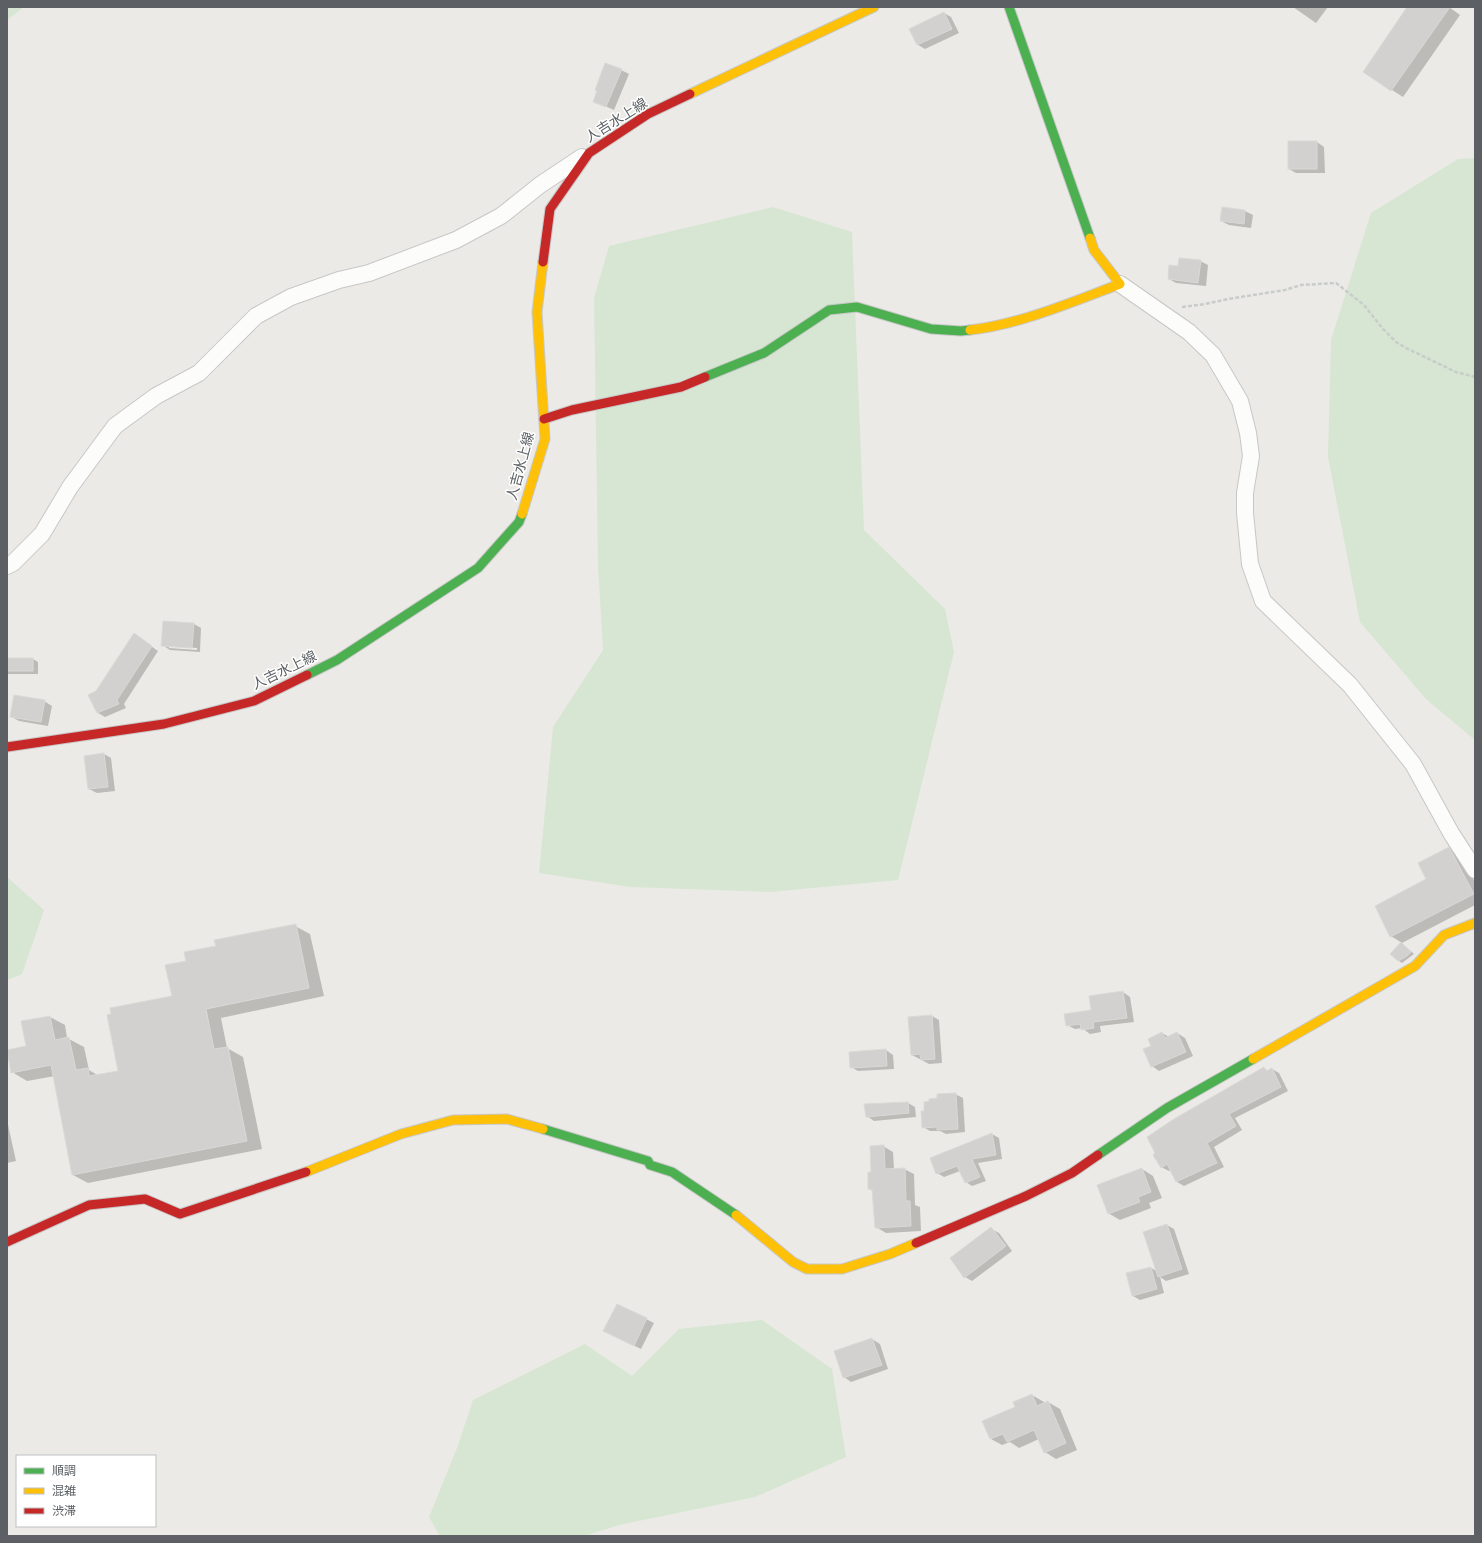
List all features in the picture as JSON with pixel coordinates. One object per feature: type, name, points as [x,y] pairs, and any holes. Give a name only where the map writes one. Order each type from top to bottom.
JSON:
[{"type":"street","name":"人吉水上線","points":[[7,747],[164,724],[254,701],[337,660],[478,568],[519,522],[545,439],[537,312],[550,209],[589,152],[648,114],[874,7]]},
{"type":"street","points":[[1009,7],[1094,250],[1120,284],[1189,332],[1213,355],[1240,401],[1248,433],[1251,456],[1245,513],[1250,564],[1263,601],[1350,685],[1413,764],[1450,833],[1475,870]]},
{"type":"street","points":[[7,566],[13,563],[42,534],[70,486],[115,426],[156,396],[199,374],[256,316],[291,297],[339,280],[369,273],[456,240],[501,216],[540,185],[589,152]]},
{"type":"street","points":[[544,419],[572,410],[682,387],[764,354],[829,310],[857,307],[931,329],[961,331],[988,328],[1050,310],[1120,284]]},
{"type":"street","points":[[7,1242],[89,1206],[145,1199],[180,1214],[292,1177],[401,1134],[453,1120],[507,1119],[575,1138],[648,1162],[650,1165],[672,1172],[729,1209],[798,1264],[807,1269],[842,1269],[890,1254],[1019,1200],[1072,1173],[1167,1108],[1415,966],[1444,935],[1475,923]]},
{"type":"path","points":[[1156,309],[1205,304],[1285,290],[1301,285],[1336,283],[1364,305],[1383,329],[1396,342],[1456,372],[1475,377]]},
{"type":"green space","points":[[7,7],[24,7],[7,20]]},
{"type":"green space","points":[[1475,158],[1475,740],[1426,699],[1360,622],[1328,457],[1331,340],[1371,213],[1458,159]]},
{"type":"green space","points":[[773,207],[852,232],[864,530],[945,609],[954,652],[898,880],[770,892],[630,887],[539,873],[553,727],[603,650],[598,566],[594,298],[609,246]]},
{"type":"green space","points":[[7,877],[44,910],[22,974],[7,980]]},
{"type":"green space","points":[[762,1320],[832,1369],[846,1457],[755,1497],[619,1525],[584,1536],[440,1536],[429,1517],[457,1448],[473,1400],[585,1344],[632,1376],[679,1329]]},
{"type":"building","points":[[1407,7],[1450,7],[1391,91],[1363,72]]},
{"type":"building","points":[[944,12],[952,29],[917,45],[909,29]]},
{"type":"building","points":[[605,63],[622,69],[606,107],[593,102],[597,91],[595,90]]},
{"type":"building","points":[[1288,141],[1317,141],[1317,169],[1288,169]]},
{"type":"building","points":[[1222,207],[1245,210],[1244,224],[1220,221]]},
{"type":"building","points":[[1179,258],[1201,260],[1198,283],[1168,279],[1169,265],[1178,266]]},
{"type":"building","points":[[163,621],[194,623],[192,648],[161,646]]},
{"type":"building","points":[[134,633],[152,646],[117,700],[119,704],[97,713],[88,695],[96,691]]},
{"type":"building","points":[[7,658],[33,658],[33,671],[7,671]]},
{"type":"building","points":[[14,695],[45,700],[41,722],[10,717]]},
{"type":"building","points":[[104,753],[108,787],[88,789],[84,756]]},
{"type":"building","points":[[1449,847],[1474,894],[1390,937],[1375,906],[1426,879],[1418,863]]},
{"type":"building","points":[[296,924],[309,988],[206,1009],[214,1049],[228,1047],[247,1141],[72,1175],[51,1065],[11,1073],[7,1050],[26,1046],[21,1021],[50,1016],[55,1040],[69,1037],[76,1070],[88,1068],[89,1076],[118,1071],[107,1015],[111,1014],[110,1008],[172,996],[165,965],[186,961],[184,952],[216,946],[214,940]]},
{"type":"building","points":[[1401,942],[1411,952],[1398,961],[1390,954]]},
{"type":"building","points":[[1123,991],[1127,1018],[1093,1022],[1094,1028],[1081,1030],[1080,1024],[1066,1026],[1064,1014],[1091,1010],[1089,996]]},
{"type":"building","points":[[932,1015],[935,1059],[921,1060],[920,1054],[911,1055],[908,1017]]},
{"type":"building","points":[[1162,1032],[1165,1038],[1177,1032],[1186,1052],[1151,1067],[1143,1049],[1151,1046],[1148,1039]]},
{"type":"building","points":[[886,1049],[887,1066],[850,1068],[849,1052]]},
{"type":"building","points":[[1264,1067],[1266,1071],[1272,1068],[1281,1087],[1229,1114],[1236,1126],[1207,1143],[1217,1163],[1176,1182],[1167,1164],[1161,1168],[1153,1155],[1155,1153],[1147,1137],[1174,1119]]},
{"type":"building","points":[[956,1093],[958,1129],[937,1130],[937,1127],[922,1128],[921,1111],[924,1111],[924,1102],[929,1101],[929,1099],[937,1098],[937,1094]]},
{"type":"building","points":[[908,1102],[909,1113],[866,1117],[864,1104]]},
{"type":"building","points":[[992,1133],[996,1155],[972,1159],[980,1177],[965,1183],[957,1166],[936,1174],[930,1158]]},
{"type":"building","points":[[884,1145],[885,1169],[905,1168],[906,1201],[910,1201],[911,1226],[875,1228],[872,1189],[868,1189],[868,1172],[871,1172],[870,1146]]},
{"type":"building","points":[[1142,1168],[1151,1192],[1138,1197],[1140,1202],[1108,1214],[1097,1185]]},
{"type":"building","points":[[1167,1224],[1182,1269],[1158,1277],[1143,1232]]},
{"type":"building","points":[[991,1227],[1006,1246],[964,1278],[950,1258]]},
{"type":"building","points":[[1151,1267],[1157,1289],[1132,1296],[1126,1273]]},
{"type":"building","points":[[617,1304],[647,1318],[634,1346],[603,1331]]},
{"type":"building","points":[[872,1338],[882,1365],[843,1378],[834,1351]]},
{"type":"building","points":[[1032,1394],[1037,1406],[1048,1401],[1066,1443],[1044,1453],[1034,1430],[1007,1442],[1003,1434],[990,1439],[982,1421],[1015,1407],[1013,1402]]},
{"type":"traffic: fast","points":[[1009,7],[1090,238]]},
{"type":"traffic: fast","points":[[705,377],[764,353],[829,310],[857,307],[931,329],[961,331],[970,330]]},
{"type":"traffic: fast","points":[[307,675],[337,660],[478,568],[519,522],[522,514]]},
{"type":"traffic: fast","points":[[1098,1155],[1167,1108],[1253,1059]]},
{"type":"traffic: fast","points":[[543,1129],[648,1161],[650,1165],[672,1172],[736,1215]]},
{"type":"traffic: slow","points":[[690,94],[874,7]]},
{"type":"traffic: slow","points":[[970,330],[1027,318],[1120,284],[1094,250],[1090,238]]},
{"type":"traffic: slow","points":[[522,514],[545,439],[537,312],[543,262]]},
{"type":"traffic: slow","points":[[1253,1059],[1415,966],[1444,935],[1475,923]]},
{"type":"traffic: slow","points":[[306,1172],[401,1134],[453,1120],[507,1119],[543,1129]]},
{"type":"traffic: slow","points":[[736,1215],[793,1262],[807,1269],[842,1269],[890,1254],[916,1243]]},
{"type":"traffic: jam","points":[[543,262],[550,209],[589,153],[648,114],[690,94]]},
{"type":"traffic: jam","points":[[544,419],[572,410],[681,387],[705,377]]},
{"type":"traffic: jam","points":[[7,747],[164,724],[254,701],[307,675]]},
{"type":"traffic: jam","points":[[916,1243],[1026,1196],[1072,1173],[1098,1155]]},
{"type":"traffic: jam","points":[[7,1242],[89,1205],[145,1199],[180,1214],[306,1172]]}]
